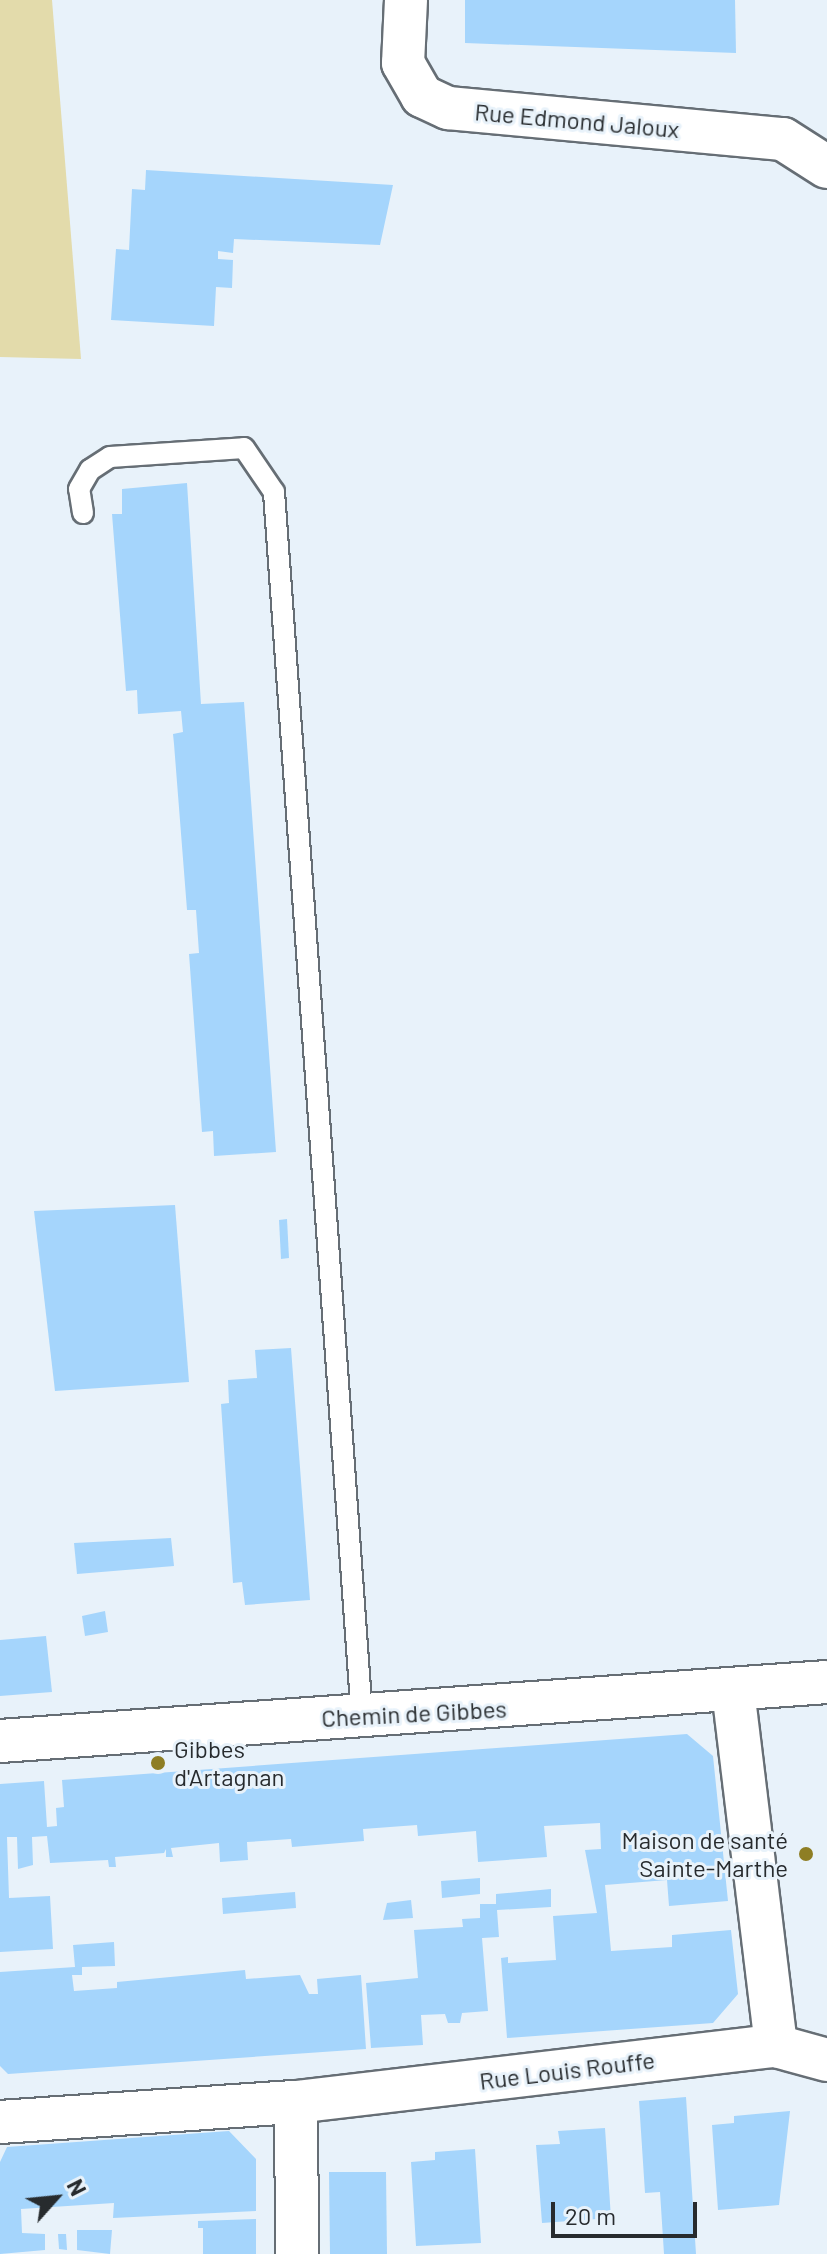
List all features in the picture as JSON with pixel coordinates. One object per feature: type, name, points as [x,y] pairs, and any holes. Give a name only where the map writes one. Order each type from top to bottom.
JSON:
[{"type":"street","name":"Rue Edmond Jaloux","points":[[406,0],[403,63],[422,96],[448,108],[783,139],[827,167]]},
{"type":"street","name":"Chemin de Gibbes","points":[[0,1741],[827,1682]]},
{"type":"street","points":[[733,1690],[776,2046],[827,2060]]},
{"type":"street","name":"Rue Louis Rouffe","points":[[0,2122],[296,2102],[776,2046]]},
{"type":"street","points":[[296,2102],[297,2254]]},
{"type":"lane","points":[[83,513],[79,489],[90,470],[110,457],[244,448],[274,492],[362,1716]]},
{"type":"shaded area","points":[[0,0],[52,0],[81,359],[0,357]]},
{"type":"building","points":[[465,0],[735,0],[736,53],[465,43]]},
{"type":"building","points":[[146,170],[393,185],[380,245],[234,239],[233,253],[218,251],[218,259],[233,260],[232,288],[216,287],[214,326],[111,320],[116,249],[129,250],[132,189],[145,190]]},
{"type":"building","points":[[187,483],[201,704],[244,702],[276,1152],[214,1156],[213,1131],[202,1132],[189,954],[199,953],[196,910],[187,910],[173,734],[183,732],[181,711],[138,714],[137,690],[126,691],[112,514],[122,514],[122,489]]},
{"type":"building","points":[[175,1205],[189,1382],[55,1391],[34,1211]]},
{"type":"building","points":[[287,1219],[289,1258],[281,1259],[279,1220]]},
{"type":"building","points":[[291,1348],[310,1600],[245,1605],[242,1582],[233,1583],[221,1404],[229,1403],[228,1380],[257,1378],[255,1350]]},
{"type":"building","points":[[171,1538],[174,1566],[77,1574],[74,1543]]},
{"type":"building","points":[[105,1611],[108,1632],[85,1636],[82,1616]]},
{"type":"building","points":[[46,1636],[52,1692],[0,1696],[0,1640]]},
{"type":"building","points":[[687,1734],[713,1756],[728,1901],[669,1906],[667,1880],[605,1885],[611,1951],[672,1947],[672,1935],[731,1930],[738,1994],[713,2023],[507,2038],[501,1958],[508,1957],[508,1963],[556,1960],[553,1916],[597,1913],[585,1850],[601,1849],[600,1823],[544,1826],[547,1857],[478,1862],[476,1831],[418,1836],[417,1825],[363,1829],[364,1841],[292,1847],[291,1839],[247,1842],[248,1860],[220,1862],[219,1843],[171,1848],[173,1857],[166,1857],[166,1849],[164,1853],[115,1857],[116,1867],[109,1867],[108,1860],[50,1863],[47,1836],[32,1837],[33,1865],[18,1869],[17,1837],[7,1837],[9,1898],[50,1896],[53,1949],[0,1952],[0,1784],[44,1781],[47,1827],[57,1826],[56,1808],[64,1807],[62,1780]]},
{"type":"building","points":[[480,1878],[480,1894],[442,1898],[441,1881]]},
{"type":"building","points":[[551,1889],[551,1907],[497,1910],[499,1937],[482,1938],[488,2011],[462,2013],[460,2023],[448,2023],[445,2014],[421,2015],[423,2045],[371,2048],[366,1983],[418,1978],[414,1930],[463,1927],[462,1919],[480,1918],[480,1904],[496,1904],[496,1894]]},
{"type":"building","points":[[295,1892],[296,1908],[223,1914],[222,1898]]},
{"type":"building","points":[[411,1900],[413,1918],[383,1920],[387,1903]]},
{"type":"building","points":[[114,1942],[115,1966],[82,1967],[82,1975],[72,1975],[74,1991],[117,1988],[117,1982],[245,1970],[246,1979],[300,1975],[309,1994],[318,1994],[317,1979],[361,1975],[366,2049],[8,2074],[0,2066],[0,1972],[75,1967],[73,1945]]},
{"type":"building","points":[[686,2097],[696,2254],[664,2254],[660,2192],[645,2193],[639,2101]]},
{"type":"building","points":[[790,2111],[779,2205],[718,2210],[712,2125],[734,2123],[734,2116]]},
{"type":"building","points":[[605,2128],[611,2218],[542,2223],[536,2145],[560,2144],[558,2131]]},
{"type":"building","points":[[229,2131],[256,2159],[256,2211],[113,2218],[114,2203],[21,2209],[22,2233],[45,2234],[45,2250],[0,2254],[0,2162],[7,2147]]},
{"type":"building","points":[[475,2149],[481,2243],[416,2246],[411,2162],[435,2160],[435,2152]]},
{"type":"building","points":[[329,2172],[386,2172],[387,2254],[330,2254]]},
{"type":"building","points":[[256,2219],[256,2254],[203,2254],[203,2228],[198,2228],[198,2221]]},
{"type":"building","points":[[77,2230],[112,2230],[110,2254],[77,2250]]},
{"type":"building","points":[[58,2234],[66,2234],[67,2250],[59,2249]]},
{"type":"place","name":"Gibbes d'Artagnan","points":[[158,1763]]},
{"type":"place","name":"Maison de santé Sainte-Marthe","points":[[806,1854]]}]
